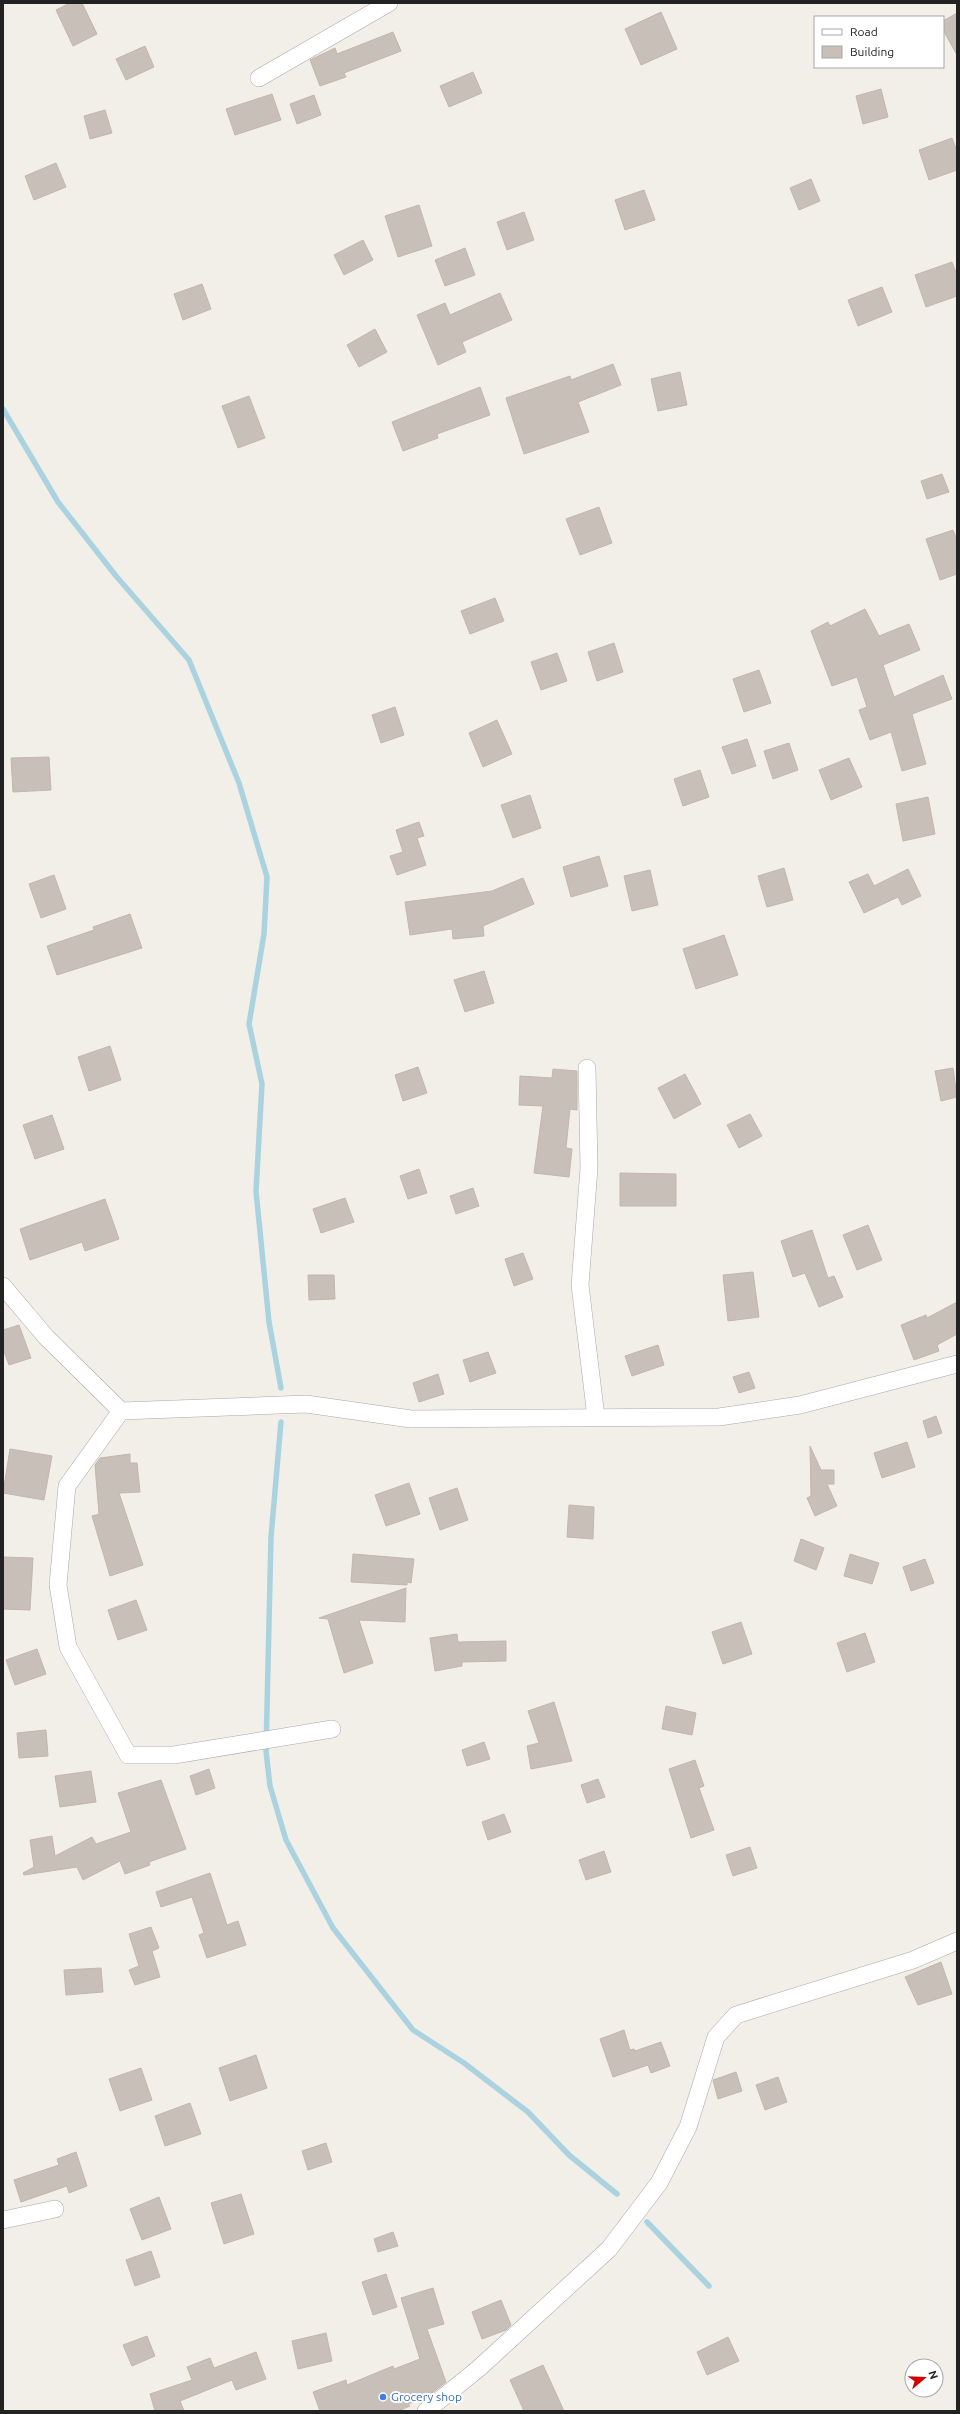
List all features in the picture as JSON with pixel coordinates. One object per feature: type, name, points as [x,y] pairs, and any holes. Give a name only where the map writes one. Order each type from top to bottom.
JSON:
[{"type":"street","points":[[259,78],[389,3]]},
{"type":"street","points":[[587,1068],[589,1168],[580,1285],[596,1417]]},
{"type":"street","points":[[3,1286],[46,1338],[121,1412],[306,1404],[411,1419],[719,1417],[800,1405],[957,1364]]},
{"type":"street","points":[[121,1412],[67,1486],[58,1585],[68,1647],[128,1755],[174,1755],[332,1729]]},
{"type":"street","points":[[426,2411],[478,2369],[609,2249],[658,2184],[688,2127],[716,2037],[736,2015],[913,1960],[957,1941]]},
{"type":"street","points":[[3,2220],[55,2209]]},
{"type":"building","points":[[70,3],[82,3],[97,34],[73,46],[56,10]]},
{"type":"building","points":[[661,12],[677,49],[641,65],[625,29]]},
{"type":"building","points":[[957,13],[957,55],[944,32],[944,20]]},
{"type":"building","points":[[393,32],[401,51],[344,73],[346,77],[320,86],[310,60],[335,48],[337,54]]},
{"type":"building","points":[[145,46],[154,67],[126,80],[116,59]]},
{"type":"building","points":[[473,72],[482,93],[449,107],[440,86]]},
{"type":"building","points":[[881,89],[888,117],[863,124],[856,96]]},
{"type":"building","points":[[272,94],[281,120],[235,135],[226,109]]},
{"type":"building","points":[[314,95],[321,115],[297,124],[290,104]]},
{"type":"building","points":[[105,110],[112,133],[90,139],[84,116]]},
{"type":"building","points":[[952,138],[957,151],[957,170],[929,180],[919,150]]},
{"type":"building","points":[[56,163],[66,187],[34,200],[25,176]]},
{"type":"building","points":[[811,179],[820,201],[799,210],[790,188]]},
{"type":"building","points":[[644,190],[655,220],[625,230],[615,200]]},
{"type":"building","points":[[419,205],[432,246],[398,257],[385,216]]},
{"type":"building","points":[[524,212],[534,240],[507,250],[497,222]]},
{"type":"building","points":[[363,240],[373,260],[344,275],[334,255]]},
{"type":"building","points":[[465,248],[475,275],[445,286],[435,260]]},
{"type":"building","points":[[952,262],[957,275],[957,296],[926,307],[915,275]]},
{"type":"building","points":[[202,284],[211,309],[183,320],[174,294]]},
{"type":"building","points":[[882,287],[892,312],[858,326],[848,300]]},
{"type":"building","points":[[500,293],[512,320],[462,342],[466,352],[438,365],[417,315],[445,303],[450,315]]},
{"type":"building","points":[[375,329],[387,352],[359,367],[347,345]]},
{"type":"building","points":[[613,364],[621,385],[578,402],[589,432],[524,454],[506,398],[570,376],[571,380]]},
{"type":"building","points":[[680,372],[687,405],[658,411],[651,379]]},
{"type":"building","points":[[480,387],[490,415],[437,434],[438,438],[403,451],[392,422]]},
{"type":"building","points":[[249,396],[265,438],[238,448],[222,406]]},
{"type":"building","points":[[942,474],[949,492],[927,499],[921,481]]},
{"type":"building","points":[[599,507],[612,543],[580,555],[566,519]]},
{"type":"building","points":[[953,530],[957,540],[957,574],[940,580],[926,539]]},
{"type":"building","points":[[495,598],[504,621],[470,634],[461,611]]},
{"type":"building","points":[[865,609],[879,636],[909,624],[920,650],[883,665],[894,697],[943,675],[952,699],[912,714],[926,764],[902,771],[891,732],[870,740],[859,710],[867,707],[857,677],[832,686],[811,631],[828,622],[830,626]]},
{"type":"building","points":[[614,643],[623,672],[597,681],[588,652]]},
{"type":"building","points":[[557,653],[567,681],[541,690],[531,662]]},
{"type":"building","points":[[759,670],[771,703],[744,712],[733,679]]},
{"type":"building","points":[[395,707],[404,735],[381,743],[372,715]]},
{"type":"building","points":[[497,720],[512,754],[483,767],[469,733]]},
{"type":"building","points":[[747,739],[756,766],[732,774],[722,747]]},
{"type":"building","points":[[789,743],[798,770],[773,779],[764,751]]},
{"type":"building","points":[[49,757],[51,790],[13,792],[11,758]]},
{"type":"building","points":[[849,758],[862,787],[831,800],[819,770]]},
{"type":"building","points":[[700,770],[709,797],[683,806],[674,779]]},
{"type":"building","points":[[530,795],[541,828],[513,838],[501,805]]},
{"type":"building","points":[[928,797],[935,834],[903,841],[896,804]]},
{"type":"building","points":[[419,822],[424,836],[417,838],[426,865],[397,875],[390,856],[403,852],[396,830]]},
{"type":"building","points":[[599,856],[608,886],[571,897],[563,867]]},
{"type":"building","points":[[784,868],[793,900],[767,907],[758,876]]},
{"type":"building","points":[[908,869],[921,896],[902,905],[898,897],[864,913],[849,882],[868,874],[874,886]]},
{"type":"building","points":[[650,870],[658,905],[632,911],[624,876]]},
{"type":"building","points":[[54,875],[66,909],[41,918],[29,884]]},
{"type":"building","points":[[523,878],[534,904],[483,926],[484,936],[453,939],[452,929],[410,935],[405,902],[492,891]]},
{"type":"building","points":[[130,914],[142,948],[57,975],[47,946],[94,930],[93,927]]},
{"type":"building","points":[[724,935],[738,975],[696,989],[683,949]]},
{"type":"building","points":[[484,971],[494,1003],[465,1012],[454,980]]},
{"type":"building","points":[[110,1046],[121,1080],[89,1091],[78,1057]]},
{"type":"building","points":[[418,1067],[427,1093],[403,1101],[395,1075]]},
{"type":"building","points":[[953,1068],[957,1097],[941,1101],[935,1071]]},
{"type":"building","points":[[553,1069],[577,1071],[577,1110],[570,1109],[566,1148],[572,1149],[569,1177],[534,1173],[543,1106],[519,1105],[520,1076],[552,1078]]},
{"type":"building","points":[[685,1074],[701,1104],[674,1119],[658,1088]]},
{"type":"building","points":[[750,1114],[762,1136],[739,1148],[727,1125]]},
{"type":"building","points":[[52,1115],[64,1149],[35,1159],[23,1125]]},
{"type":"building","points":[[419,1169],[427,1193],[408,1199],[400,1176]]},
{"type":"building","points":[[620,1173],[676,1174],[676,1206],[620,1206]]},
{"type":"building","points":[[473,1188],[479,1206],[456,1214],[450,1196]]},
{"type":"building","points":[[345,1198],[354,1222],[321,1233],[313,1209]]},
{"type":"building","points":[[105,1199],[119,1239],[85,1251],[82,1242],[30,1260],[20,1229]]},
{"type":"building","points":[[868,1225],[882,1260],[857,1270],[843,1235]]},
{"type":"building","points":[[812,1230],[828,1278],[834,1276],[843,1297],[819,1307],[805,1273],[793,1277],[781,1241]]},
{"type":"building","points":[[523,1253],[533,1279],[514,1286],[505,1259]]},
{"type":"building","points":[[753,1272],[759,1317],[728,1321],[723,1275]]},
{"type":"building","points":[[308,1275],[334,1275],[335,1299],[309,1300]]},
{"type":"building","points":[[957,1302],[957,1334],[937,1345],[939,1351],[914,1360],[901,1325],[926,1315],[927,1318]]},
{"type":"building","points":[[19,1325],[31,1358],[9,1365],[3,1349],[3,1330]]},
{"type":"building","points":[[658,1345],[664,1365],[632,1376],[625,1356]]},
{"type":"building","points":[[488,1352],[496,1373],[470,1382],[463,1360]]},
{"type":"building","points":[[749,1372],[755,1388],[739,1393],[733,1377]]},
{"type":"building","points":[[438,1374],[444,1394],[419,1402],[413,1383]]},
{"type":"building","points":[[936,1416],[942,1433],[928,1438],[923,1421]]},
{"type":"building","points":[[907,1442],[915,1467],[882,1478],[874,1453]]},
{"type":"building","points":[[810,1446],[821,1470],[834,1470],[834,1484],[827,1484],[837,1506],[815,1516],[807,1498],[811,1496]]},
{"type":"building","points":[[10,1449],[52,1456],[44,1500],[3,1493]]},
{"type":"building","points":[[130,1454],[130,1463],[137,1463],[140,1492],[119,1493],[143,1565],[110,1576],[92,1516],[99,1514],[95,1465],[100,1458]]},
{"type":"building","points":[[409,1483],[420,1514],[386,1526],[375,1495]]},
{"type":"building","points":[[457,1488],[468,1520],[440,1530],[429,1498]]},
{"type":"building","points":[[569,1505],[594,1507],[593,1539],[567,1537]]},
{"type":"building","points":[[801,1539],[824,1548],[816,1570],[794,1561]]},
{"type":"building","points":[[353,1554],[414,1559],[411,1583],[407,1582],[407,1585],[351,1582]]},
{"type":"building","points":[[850,1554],[879,1563],[872,1584],[844,1576]]},
{"type":"building","points":[[3,1557],[33,1558],[30,1610],[3,1609]]},
{"type":"building","points":[[925,1559],[934,1583],[911,1591],[903,1567]]},
{"type":"building","points":[[406,1588],[405,1622],[359,1620],[373,1663],[344,1673],[328,1619],[319,1618]]},
{"type":"building","points":[[136,1600],[147,1630],[118,1640],[108,1610]]},
{"type":"building","points":[[741,1622],[752,1654],[723,1664],[712,1632]]},
{"type":"building","points":[[865,1633],[875,1662],[847,1672],[837,1643]]},
{"type":"building","points":[[457,1634],[458,1642],[506,1641],[506,1661],[462,1662],[462,1666],[435,1671],[430,1638]]},
{"type":"building","points":[[37,1649],[46,1674],[15,1685],[6,1660]]},
{"type":"building","points":[[554,1702],[572,1761],[531,1769],[527,1746],[539,1743],[528,1711]]},
{"type":"building","points":[[666,1706],[696,1713],[692,1735],[662,1729]]},
{"type":"building","points":[[46,1730],[48,1756],[19,1758],[17,1733]]},
{"type":"building","points":[[484,1742],[490,1759],[467,1766],[462,1750]]},
{"type":"building","points":[[695,1760],[704,1786],[699,1788],[714,1830],[691,1838],[669,1769]]},
{"type":"building","points":[[209,1769],[215,1788],[196,1795],[190,1776]]},
{"type":"building","points":[[91,1771],[96,1802],[60,1807],[55,1776]]},
{"type":"building","points":[[598,1779],[605,1797],[587,1803],[581,1785]]},
{"type":"building","points":[[161,1780],[186,1849],[149,1862],[150,1865],[125,1874],[120,1861],[83,1880],[77,1867],[24,1875],[23,1873],[34,1867],[30,1840],[52,1836],[55,1856],[92,1837],[96,1844],[131,1832],[118,1793]]},
{"type":"building","points":[[504,1814],[511,1832],[488,1840],[482,1822]]},
{"type":"building","points":[[750,1847],[757,1868],[733,1876],[726,1855]]},
{"type":"building","points":[[604,1851],[611,1872],[586,1880],[579,1860]]},
{"type":"building","points":[[210,1873],[227,1925],[238,1921],[246,1945],[207,1958],[199,1935],[204,1933],[192,1897],[161,1907],[156,1892]]},
{"type":"building","points":[[151,1927],[159,1948],[152,1951],[160,1977],[135,1985],[129,1970],[139,1966],[129,1934]]},
{"type":"building","points":[[941,1962],[952,1994],[918,2005],[905,1977]]},
{"type":"building","points":[[101,1968],[103,1992],[66,1995],[64,1970]]},
{"type":"building","points":[[624,2030],[630,2050],[634,2049],[635,2051],[661,2042],[670,2066],[651,2073],[648,2065],[613,2077],[600,2039]]},
{"type":"building","points":[[256,2055],[267,2088],[230,2101],[219,2068]]},
{"type":"building","points":[[141,2068],[152,2100],[120,2111],[109,2079]]},
{"type":"building","points":[[736,2072],[742,2091],[718,2099],[713,2080]]},
{"type":"building","points":[[778,2077],[787,2102],[765,2110],[756,2085]]},
{"type":"building","points":[[190,2103],[201,2134],[165,2146],[155,2116]]},
{"type":"building","points":[[326,2143],[332,2162],[308,2170],[302,2151]]},
{"type":"building","points":[[76,2152],[87,2186],[69,2193],[67,2186],[21,2202],[14,2180],[59,2165],[57,2159]]},
{"type":"building","points":[[241,2194],[254,2234],[224,2244],[211,2203]]},
{"type":"building","points":[[159,2197],[171,2229],[142,2240],[130,2209]]},
{"type":"building","points":[[393,2232],[398,2246],[378,2252],[374,2239]]},
{"type":"building","points":[[151,2251],[160,2277],[135,2286],[126,2260]]},
{"type":"building","points":[[386,2274],[397,2307],[373,2315],[362,2282]]},
{"type":"building","points":[[433,2288],[444,2324],[427,2329],[446,2382],[427,2397],[408,2404],[410,2406],[398,2411],[320,2411],[313,2392],[346,2380],[347,2385],[393,2366],[394,2369],[420,2359],[401,2298]]},
{"type":"building","points":[[501,2300],[511,2325],[506,2330],[482,2339],[472,2312]]},
{"type":"building","points":[[326,2333],[332,2361],[298,2369],[292,2341]]},
{"type":"building","points":[[147,2336],[155,2356],[132,2366],[123,2345]]},
{"type":"building","points":[[728,2337],[739,2361],[707,2375],[697,2352]]},
{"type":"building","points":[[256,2352],[266,2379],[236,2390],[232,2380],[180,2401],[184,2411],[155,2411],[150,2394],[192,2380],[187,2367],[210,2358],[214,2368]]},
{"type":"building","points":[[543,2365],[564,2411],[524,2411],[510,2380]]},
{"type":"waterway","points":[[3,409],[58,502],[116,576],[189,660],[239,783],[267,877],[264,934],[249,1024],[262,1084],[256,1191],[269,1322],[281,1388]]},
{"type":"waterway","points":[[281,1422],[271,1537],[266,1751],[270,1786],[286,1840],[333,1928],[413,2030],[464,2063],[528,2112],[569,2155],[617,2194]]},
{"type":"waterway","points":[[647,2222],[709,2286]]},
{"type":"place","name":"Grocery shop","points":[[383,2397]]}]
